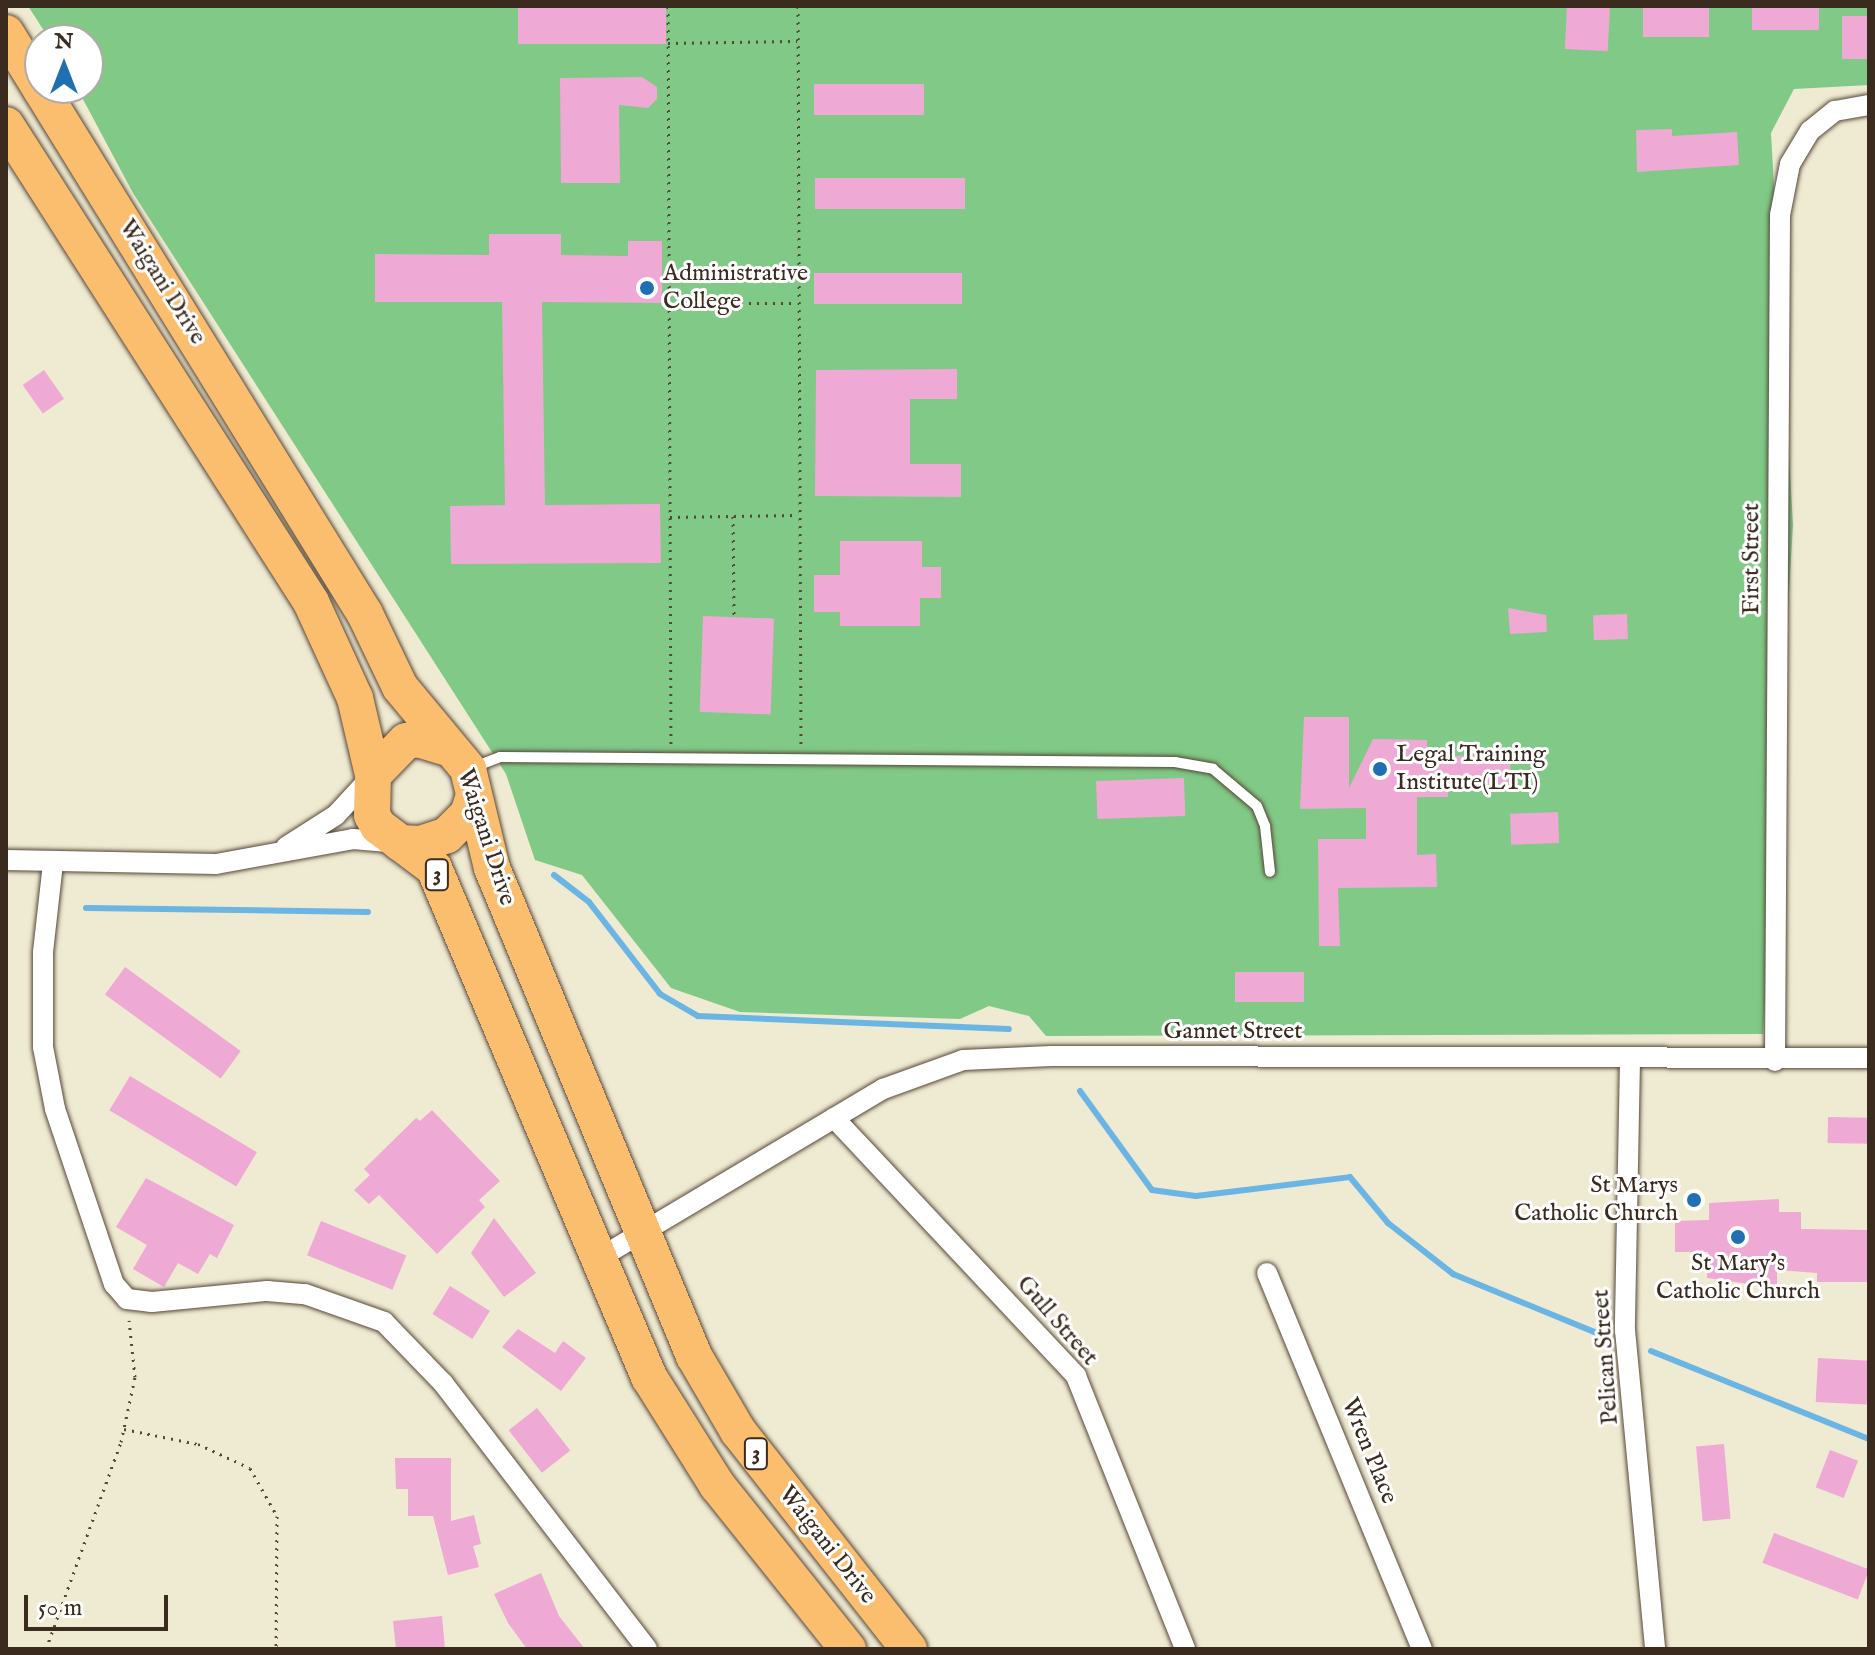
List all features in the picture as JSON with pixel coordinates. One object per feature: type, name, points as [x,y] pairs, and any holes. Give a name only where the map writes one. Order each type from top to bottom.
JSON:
[{"type":"highway","name":"Waigani Drive","points":[[6,33],[24,62]]},
{"type":"highway","name":"Waigani Drive","points":[[50,104],[365,614],[400,687],[464,771],[492,868],[694,1356],[738,1431],[909,1649]]},
{"type":"highway","name":"Waigani Drive","points":[[6,125],[311,602],[355,698],[373,775],[372,815],[378,826],[434,868],[596,1260],[670,1415],[717,1485],[848,1649]]},
{"type":"highway","points":[[373,775],[406,741],[418,739],[464,771],[468,814],[447,835],[420,844],[400,843]]},
{"type":"street","name":"First Street","points":[[1775,1061],[1780,215],[1790,164],[1810,131],[1835,111],[1869,105]]},
{"type":"street","points":[[273,856],[336,815],[373,775]]},
{"type":"street","points":[[6,860],[216,864],[353,839],[400,843]]},
{"type":"street","points":[[53,863],[43,952],[43,1047],[55,1109],[102,1257],[127,1299],[152,1302],[267,1291],[305,1294],[384,1322],[443,1383],[647,1649]]},
{"type":"street","name":"Gannet Street","points":[[596,1260],[834,1118],[929,1068],[977,1058],[1775,1061],[1869,1058]]},
{"type":"street","name":"Pelican Street","points":[[1630,1060],[1625,1330],[1654,1649]]},
{"type":"street","name":"Gull Street","points":[[834,1118],[1076,1376],[1185,1649]]},
{"type":"street","name":"Wren Place","points":[[1267,1273],[1422,1649]]},
{"type":"lane","points":[[464,771],[500,757],[671,756],[1134,760],[1213,769],[1257,806],[1265,826],[1270,872]]},
{"type":"path","points":[[668,6],[671,756]]},
{"type":"path","points":[[798,6],[801,756]]},
{"type":"path","points":[[668,43],[798,41]]},
{"type":"path","points":[[669,303],[798,303]]},
{"type":"path","points":[[670,517],[799,515]]},
{"type":"path","points":[[733,516],[734,617]]},
{"type":"path","points":[[46,1649],[124,1429],[135,1377],[127,1299]]},
{"type":"path","points":[[124,1429],[198,1444],[250,1468],[277,1516],[276,1649]]},
{"type":"green space","points":[[28,6],[1869,6],[1869,85],[1794,89],[1771,133],[1793,525],[1763,1034],[1046,1036],[1029,1016],[989,1006],[960,1019],[740,1012],[671,988],[582,875],[535,860],[506,774],[133,193],[86,104],[104,104],[104,24],[40,24]]},
{"type":"building","points":[[518,6],[666,6],[666,44],[518,44]]},
{"type":"building","points":[[1567,6],[1610,8],[1608,51],[1565,49]]},
{"type":"building","points":[[1643,6],[1709,6],[1709,37],[1643,37]]},
{"type":"building","points":[[1752,6],[1819,6],[1819,30],[1752,30]]},
{"type":"building","points":[[1842,16],[1869,16],[1869,59],[1842,59]]},
{"type":"building","points":[[642,77],[657,87],[657,99],[648,108],[619,105],[620,183],[561,183],[560,78]]},
{"type":"building","points":[[814,84],[924,84],[924,115],[814,115]]},
{"type":"building","points":[[1672,129],[1672,136],[1737,132],[1739,165],[1637,172],[1636,130]]},
{"type":"building","points":[[815,178],[965,178],[965,209],[815,209]]},
{"type":"building","points":[[489,234],[561,234],[561,255],[628,256],[628,241],[662,241],[662,303],[542,302],[545,505],[660,504],[661,563],[451,564],[450,506],[505,505],[502,302],[375,302],[375,254],[489,255]]},
{"type":"building","points":[[814,273],[962,273],[962,304],[814,304]]},
{"type":"building","points":[[957,369],[957,399],[910,399],[910,464],[961,464],[961,497],[815,496],[816,370]]},
{"type":"building","points":[[44,370],[64,399],[43,414],[23,385]]},
{"type":"building","points":[[840,541],[922,541],[922,567],[941,567],[941,598],[920,598],[920,626],[840,626],[840,612],[814,612],[814,575],[840,575]]},
{"type":"building","points":[[1508,608],[1546,615],[1547,632],[1510,634]]},
{"type":"building","points":[[1627,614],[1628,639],[1594,640],[1593,615]]},
{"type":"building","points":[[703,616],[774,618],[771,714],[700,712]]},
{"type":"building","points":[[1304,717],[1349,717],[1349,788],[1373,739],[1427,740],[1427,748],[1448,748],[1448,756],[1510,754],[1511,784],[1448,785],[1448,797],[1417,797],[1417,855],[1436,854],[1437,887],[1338,888],[1340,946],[1319,946],[1318,839],[1366,839],[1366,808],[1300,809]]},
{"type":"building","points":[[1184,778],[1185,816],[1097,819],[1096,781]]},
{"type":"building","points":[[1558,812],[1559,843],[1511,845],[1510,814]]},
{"type":"building","points":[[125,967],[241,1051],[221,1079],[105,995]]},
{"type":"building","points":[[1235,972],[1304,972],[1304,1002],[1235,1002]]},
{"type":"building","points":[[130,1076],[257,1152],[236,1187],[109,1110]]},
{"type":"building","points":[[432,1110],[500,1181],[479,1200],[485,1207],[437,1254],[379,1195],[369,1204],[354,1190],[370,1175],[364,1169],[416,1118],[420,1121]]},
{"type":"building","points":[[1828,1117],[1869,1118],[1869,1144],[1828,1143]]},
{"type":"building","points":[[146,1178],[234,1225],[217,1258],[210,1254],[198,1274],[178,1263],[164,1287],[133,1269],[147,1245],[116,1227]]},
{"type":"building","name":"St Mary's Catholic Church","points":[[1779,1199],[1779,1212],[1801,1212],[1801,1229],[1869,1230],[1869,1282],[1817,1282],[1817,1273],[1777,1270],[1777,1288],[1707,1278],[1708,1252],[1675,1252],[1675,1221],[1709,1220],[1709,1203]]},
{"type":"building","points":[[494,1218],[536,1273],[504,1297],[471,1253]]},
{"type":"building","points":[[321,1221],[406,1255],[392,1290],[307,1255]]},
{"type":"building","points":[[450,1286],[490,1311],[472,1339],[433,1314]]},
{"type":"building","points":[[518,1329],[555,1353],[563,1341],[586,1358],[561,1391],[502,1347]]},
{"type":"building","points":[[1818,1358],[1869,1361],[1867,1405],[1816,1402]]},
{"type":"building","points":[[537,1408],[570,1451],[542,1473],[509,1430]]},
{"type":"building","points":[[1724,1444],[1731,1519],[1703,1521],[1696,1446]]},
{"type":"building","points":[[1830,1450],[1858,1461],[1844,1498],[1816,1487]]},
{"type":"building","points":[[395,1458],[451,1458],[451,1521],[474,1515],[481,1544],[473,1546],[479,1567],[448,1575],[433,1516],[408,1516],[408,1489],[396,1489]]},
{"type":"building","points":[[1774,1533],[1869,1569],[1858,1599],[1763,1563]]},
{"type":"building","points":[[541,1573],[559,1616],[585,1649],[527,1649],[508,1623],[494,1594]]},
{"type":"building","points":[[442,1616],[445,1649],[396,1649],[393,1621]]},
{"type":"waterway","points":[[554,875],[589,902],[660,994],[698,1016],[1009,1029]]},
{"type":"waterway","points":[[86,908],[368,912]]},
{"type":"waterway","points":[[1080,1091],[1152,1190],[1196,1196],[1350,1177],[1388,1223],[1453,1274],[1604,1336]]},
{"type":"waterway","points":[[1651,1351],[1869,1439]]},
{"type":"place","name":"Administrative College","points":[[647,288]]},
{"type":"place","name":"Legal Training Institute(LTI)","points":[[1380,769]]},
{"type":"place","name":"St Marys Catholic Church","points":[[1694,1200]]},
{"type":"place","name":"St Mary's Catholic Church","points":[[1738,1237]]}]
